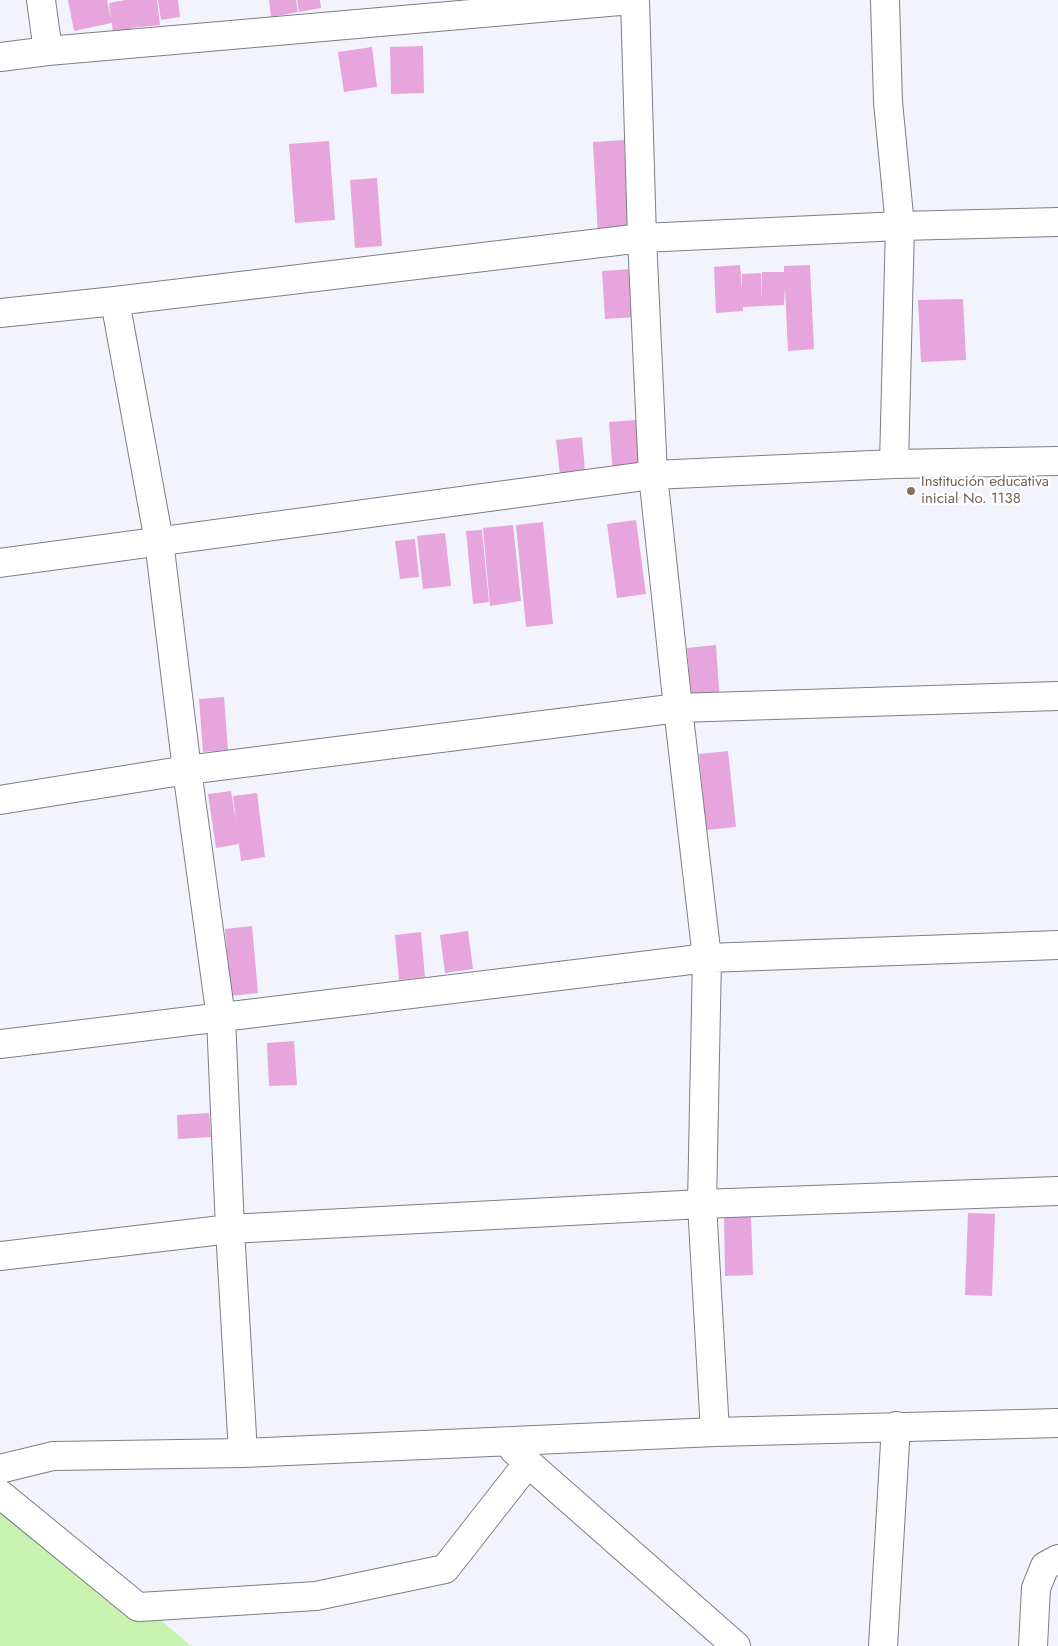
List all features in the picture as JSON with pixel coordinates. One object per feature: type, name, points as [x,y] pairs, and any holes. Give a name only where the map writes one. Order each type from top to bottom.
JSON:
[{"type":"street","points":[[41,0],[48,51]]},
{"type":"street","points":[[0,57],[48,51],[633,0],[653,475],[707,958],[702,1204],[715,1432]]},
{"type":"street","points":[[885,0],[888,102],[900,226],[894,464]]},
{"type":"street","points":[[0,313],[642,238],[900,226],[1058,222]]},
{"type":"street","points":[[115,301],[159,541],[187,770],[221,1018],[230,1229],[243,1453]]},
{"type":"street","points":[[0,563],[653,475],[894,464],[1058,461]]},
{"type":"street","points":[[0,800],[187,770],[678,708],[1058,696]]},
{"type":"street","points":[[0,1044],[707,958],[1058,944]]},
{"type":"street","points":[[0,1256],[230,1229],[702,1204],[1058,1191]]},
{"type":"street","points":[[0,1469],[53,1456],[243,1453],[715,1432],[1058,1423]]},
{"type":"street","points":[[884,1646],[896,1426]]},
{"type":"street","points":[[506,1441],[528,1463],[736,1646]]},
{"type":"street","points":[[0,1494],[118,1592],[138,1606],[186,1604],[316,1596],[445,1569],[528,1463]]},
{"type":"street","points":[[1033,1646],[1036,1588],[1045,1566],[1058,1559]]},
{"type":"green space","points":[[0,1482],[191,1646],[0,1646]]},
{"type":"building","points":[[68,0],[107,0],[111,20],[109,3],[125,0],[157,0],[160,25],[131,28],[131,30],[113,33],[112,23],[74,31]]},
{"type":"building","points":[[158,0],[178,0],[180,17],[161,20]]},
{"type":"building","points":[[269,0],[296,0],[298,12],[271,17]]},
{"type":"building","points":[[297,0],[320,0],[321,8],[299,12]]},
{"type":"building","points":[[423,46],[424,93],[391,94],[390,47]]},
{"type":"building","points":[[372,47],[377,87],[344,92],[338,52]]},
{"type":"building","points":[[624,140],[629,235],[598,237],[593,142]]},
{"type":"building","points":[[329,141],[335,220],[295,223],[289,144]]},
{"type":"building","points":[[377,178],[382,246],[355,248],[350,180]]},
{"type":"building","points":[[740,265],[742,292],[742,274],[761,273],[762,302],[762,272],[784,272],[784,266],[810,265],[814,349],[788,351],[785,288],[784,305],[743,307],[743,311],[716,313],[714,267]]},
{"type":"building","points":[[633,269],[636,317],[605,319],[602,271]]},
{"type":"building","points":[[963,299],[966,360],[921,362],[918,300]]},
{"type":"building","points":[[636,420],[639,474],[613,476],[609,422]]},
{"type":"building","points":[[582,437],[586,482],[561,484],[556,440]]},
{"type":"building","points":[[636,520],[646,594],[617,598],[607,524]]},
{"type":"building","points":[[543,522],[553,624],[526,627],[516,525]]},
{"type":"building","points":[[513,525],[521,601],[490,606],[483,528]]},
{"type":"building","points":[[482,530],[489,602],[473,604],[466,531]]},
{"type":"building","points":[[445,533],[451,586],[423,589],[417,536]]},
{"type":"building","points":[[415,539],[419,577],[400,579],[395,541]]},
{"type":"building","points":[[716,645],[720,704],[692,706],[687,648]]},
{"type":"building","points":[[224,697],[228,750],[203,752],[199,699]]},
{"type":"building","points":[[728,751],[736,827],[706,830],[699,754]]},
{"type":"building","points":[[231,791],[236,821],[233,796],[257,793],[265,857],[241,861],[239,844],[216,848],[208,794]]},
{"type":"building","points":[[252,926],[258,993],[231,996],[225,929]]},
{"type":"building","points":[[468,931],[473,969],[445,973],[440,935]]},
{"type":"building","points":[[421,932],[425,977],[399,980],[395,935]]},
{"type":"building","points":[[294,1041],[297,1085],[269,1086],[267,1043]]},
{"type":"building","points":[[209,1113],[211,1137],[178,1139],[177,1115]]},
{"type":"building","points":[[968,1213],[995,1214],[992,1296],[965,1295]]},
{"type":"building","points":[[724,1216],[751,1216],[753,1275],[725,1276]]},
{"type":"place","name":"Institución educativa inicial No. 1138","points":[[911,491]]}]
